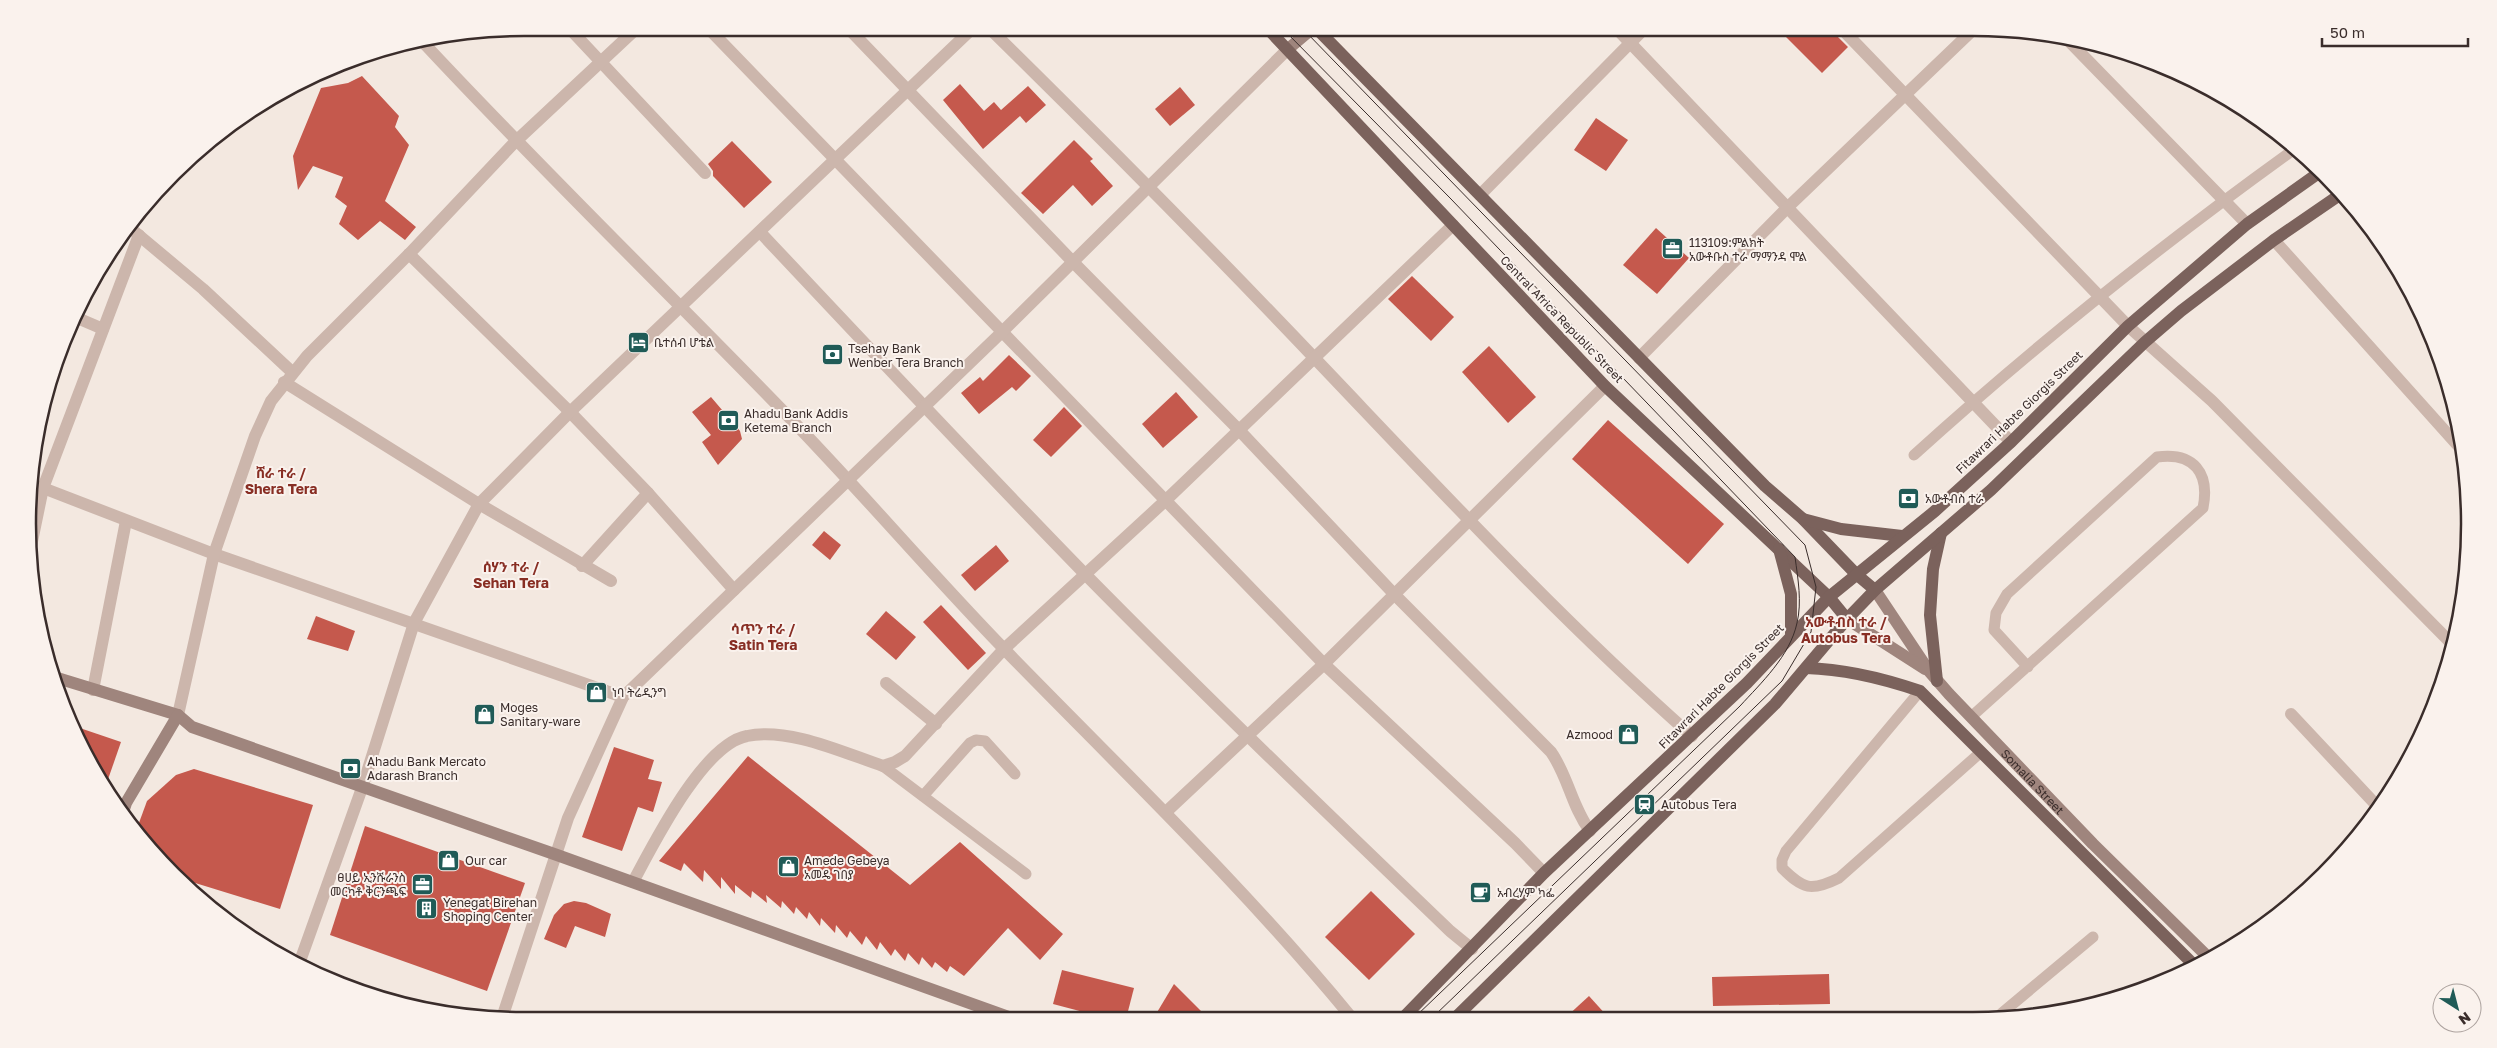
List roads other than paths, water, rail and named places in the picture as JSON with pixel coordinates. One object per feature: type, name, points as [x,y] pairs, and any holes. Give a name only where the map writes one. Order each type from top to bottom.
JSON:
[{"type":"main road","name":"Central Africa Republic Street","points":[[1275,36],[1605,386],[1829,597],[1847,619]]},
{"type":"main road","points":[[1322,36],[1765,486],[1803,518],[1856,574],[1876,590]]},
{"type":"main road","name":"Fitawrari Habte Giorgis Street","points":[[1409,1012],[1544,874],[1747,683],[1829,597],[1935,511],[2011,442],[2128,326],[2247,224],[2315,176]]},
{"type":"main road","points":[[1461,1012],[1775,704],[1847,619],[1876,590],[2020,464],[2145,342],[2181,311],[2274,240],[2336,198]]},
{"type":"main road","points":[[1803,518],[1841,529],[1902,536]]},
{"type":"main road","points":[[1933,676],[1930,614],[1933,569],[1941,533]]},
{"type":"main road","points":[[1779,550],[1790,594],[1791,636]]},
{"type":"main road","points":[[1806,668],[1829,668],[1879,677],[1920,691],[2190,961]]},
{"type":"street","points":[[577,36],[602,60],[705,173]]},
{"type":"street","points":[[125,805],[178,715],[214,554],[255,436],[271,400],[288,377],[409,254],[515,142],[628,36]]},
{"type":"street","points":[[716,36],[1003,330],[1165,501],[1324,664],[1515,843],[1544,874]]},
{"type":"street","points":[[855,36],[907,92],[924,105],[1073,262],[1239,430],[1395,595],[1551,752],[1558,762],[1580,818],[1590,831]]},
{"type":"street","points":[[301,957],[362,788],[414,623],[480,504],[570,412],[965,36]]},
{"type":"street","points":[[997,36],[1148,185],[1470,521],[1643,693],[1692,736]]},
{"type":"street","points":[[504,1011],[568,818],[623,697],[1073,262],[1148,185],[1288,49],[1304,36]]},
{"type":"street","points":[[1625,36],[2011,442]]},
{"type":"street","points":[[1480,195],[1636,36]]},
{"type":"street","points":[[1849,36],[2128,326],[2212,401],[2447,639]]},
{"type":"street","points":[[1640,358],[1788,207],[1967,36]]},
{"type":"street","points":[[427,46],[515,142],[682,306],[849,479],[1004,649],[1166,812],[1275,928],[1347,1012]]},
{"type":"street","points":[[2075,48],[2247,224]]},
{"type":"street","points":[[632,882],[686,791],[717,754],[733,741],[747,736],[776,735],[810,741],[883,766],[905,756],[1004,649],[1165,501],[1453,224]]},
{"type":"street","points":[[36,522],[43,488],[103,329],[134,231]]},
{"type":"street","points":[[134,231],[203,289],[288,377],[480,504],[582,566],[611,580]]},
{"type":"street","points":[[760,232],[922,406],[1085,573],[1249,737],[1450,931],[1472,949]]},
{"type":"street","points":[[2274,240],[2453,440]]},
{"type":"street","points":[[409,254],[570,412],[648,493],[734,590]]},
{"type":"street","points":[[81,320],[103,329]]},
{"type":"street","points":[[1166,812],[1249,737],[1605,386]]},
{"type":"street","points":[[43,488],[126,522],[214,554],[623,697]]},
{"type":"street","points":[[582,566],[648,493]]},
{"type":"street","points":[[93,690],[126,522]]},
{"type":"street","name":"Somalia Street","points":[[1876,590],[1933,676],[2093,844],[2204,953]]},
{"type":"street","points":[[1847,619],[1933,676]]},
{"type":"street","points":[[62,680],[178,715],[192,728],[557,855],[994,1012]]},
{"type":"street","points":[[886,683],[936,724]]},
{"type":"street","points":[[2292,714],[2373,803]]},
{"type":"lane","points":[[1914,455],[1973,402],[2101,297],[2224,200],[2290,153]]},
{"type":"lane","points":[[1971,718],[2028,667],[2202,508],[2206,494],[2205,481],[2197,468],[2184,457],[2171,455],[2157,457],[2007,594],[1996,613],[1994,630],[2028,667]]},
{"type":"lane","points":[[1920,691],[1786,851],[1782,860],[1782,868],[1796,882],[1802,886],[1815,887],[1839,878],[1981,752]]},
{"type":"lane","points":[[923,796],[970,743],[976,740],[985,741],[1015,774]]},
{"type":"lane","points":[[883,766],[1026,874]]},
{"type":"lane","points":[[2004,1011],[2093,937]]},
{"type":"tram line","points":[[1290,36],[1451,199],[1795,557],[1799,590],[1797,623],[1788,647],[1774,668],[1740,706],[1420,1012]]},
{"type":"tram line","points":[[1310,36],[1805,545],[1816,587],[1811,632],[1782,681],[1438,1012]]},
{"type":"place","name":"113109:ምልክት አውቶቡስ ተራ ማማንዳ ሞል","points":[[1673,249]]},
{"type":"place","name":"ቤተሰብ ሆቴል","points":[[638,342]]},
{"type":"place","name":"Tsehay Bank Wenber Tera Branch","points":[[832,355]]},
{"type":"place","name":"Ahadu Bank Addis Ketema Branch","points":[[728,420]]},
{"type":"place","name":"አውቶብስ ተራ","points":[[1909,498]]},
{"type":"place","name":"ነባ ትሬዲንግ","points":[[596,692]]},
{"type":"place","name":"Moges Sanitary-ware","points":[[484,714]]},
{"type":"place","name":"Azmood","points":[[1629,734]]},
{"type":"place","name":"Ahadu Bank Mercato Adarash Branch","points":[[351,768]]},
{"type":"place","name":"Autobus Tera","points":[[1645,804]]},
{"type":"place","name":"Our car","points":[[449,860]]},
{"type":"place","name":"Amede Gebeya አመዴ ገበያ","points":[[788,867]]},
{"type":"place","name":"ፀሀይ ኢንሹራንስ መርካቶ ቅርንጫፍ","points":[[422,884]]},
{"type":"place","name":"አብረሃም ካፌ","points":[[1481,892]]},
{"type":"place","name":"Yenegat Birehan Shoping Center","points":[[427,909]]},
{"type":"district","name":"ሸራ ተራ / Shera Tera","points":[[281,480]]},
{"type":"district","name":"ሰሃን ተራ / Sehan Tera","points":[[511,574]]},
{"type":"district","name":"አውቶብስ ተራ / Autobus Tera","points":[[1846,630]]},
{"type":"district","name":"ሳጥን ተራ / Satin Tera","points":[[763,636]]}]
